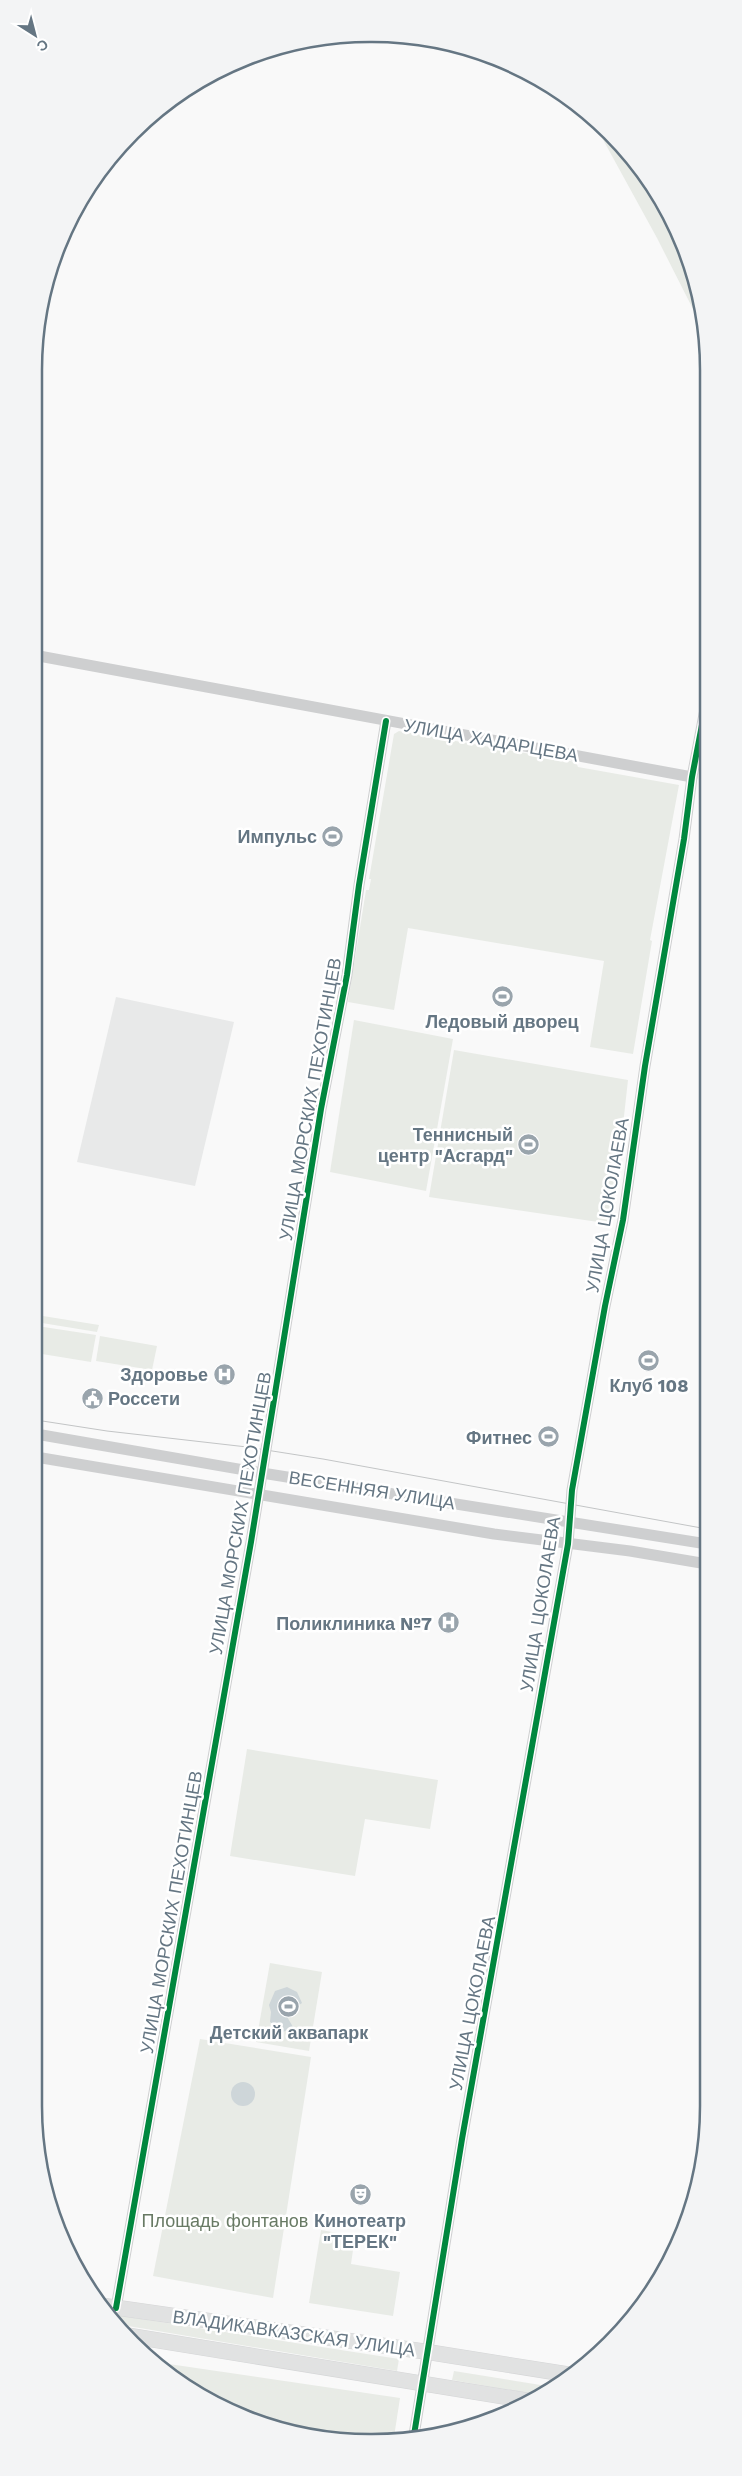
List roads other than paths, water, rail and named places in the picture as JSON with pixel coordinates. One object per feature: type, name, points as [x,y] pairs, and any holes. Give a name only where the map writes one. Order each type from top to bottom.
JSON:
[{"type":"main road","name":"ВЛАДИКАВКАЗСКАЯ УЛИЦА","points":[[112,2307],[428,2352],[561,2373]]},
{"type":"main road","name":"ВЛАДИКАВКАЗСКАЯ УЛИЦА","points":[[139,2337],[518,2399]]},
{"type":"street","name":"УЛИЦА ХАДАРЦЕВА","points":[[42,657],[692,777]]},
{"type":"street","name":"УЛИЦА МОРСКИХ ПЕХОТИНЦЕВ","points":[[110,2305],[262,1473],[321,1109],[347,975],[359,885],[386,721]]},
{"type":"street","points":[[692,777],[700,735]]},
{"type":"street","name":"УЛИЦА ЦОКОЛАЕВА","points":[[415,2431],[469,2101],[568,1544],[572,1490],[605,1306],[623,1220],[645,1066],[684,839],[692,777]]},
{"type":"street","name":"ВЕСЕННЯЯ УЛИЦА","points":[[42,1435],[262,1473],[700,1543]]},
{"type":"street","name":"ВЕСЕННЯЯ УЛИЦА","points":[[42,1457],[568,1544],[630,1551],[700,1563]]},
{"type":"tram line","points":[[42,1421],[107,1431],[247,1447],[323,1459],[700,1528]]},
{"type":"place","name":"Импульс","points":[[333,836]]},
{"type":"place","name":"Ледовый дворец","points":[[502,996]]},
{"type":"place","name":"Теннисный центр \"Асгард\"","points":[[529,1144]]},
{"type":"place","name":"Клуб 108","points":[[649,1360]]},
{"type":"place","name":"Здоровье","points":[[224,1374]]},
{"type":"place","name":"Россети","points":[[92,1398]]},
{"type":"place","name":"Фитнес","points":[[548,1437]]},
{"type":"place","name":"Поликлиника №7","points":[[448,1623]]},
{"type":"place","name":"Детский аквапарк","points":[[289,2007]]},
{"type":"place","name":"Кинотеатр \"ТЕРЕК\"","points":[[360,2195]]},
{"type":"park label","name":"Площадь фонтанов","points":[[225,2220]]}]
